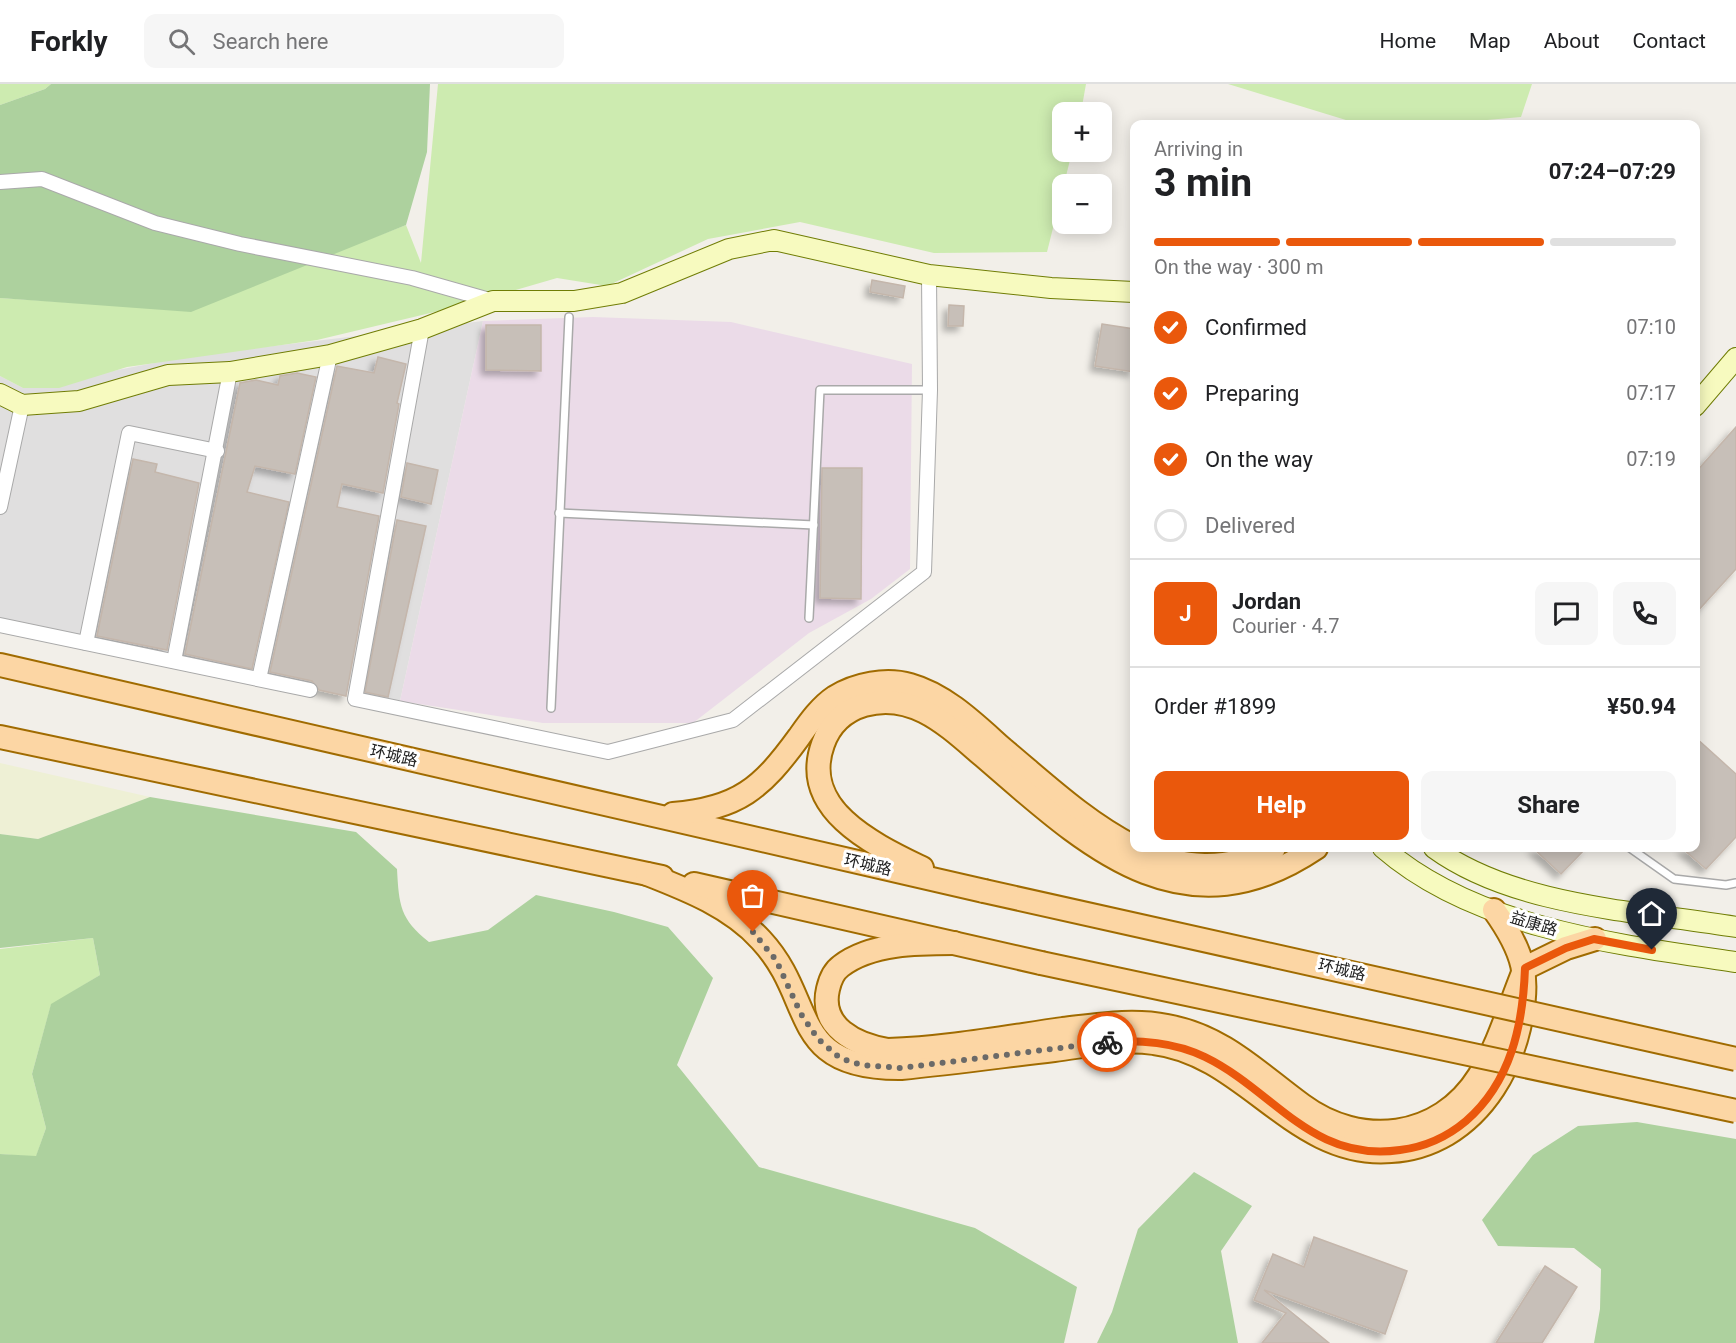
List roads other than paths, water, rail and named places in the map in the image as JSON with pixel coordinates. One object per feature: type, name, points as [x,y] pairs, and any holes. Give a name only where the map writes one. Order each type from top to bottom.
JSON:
[{"type":"main road","name":"环城路","points":[[0,665],[984,891],[1736,1059]]},
{"type":"main road","points":[[646,813],[706,810],[744,796],[771,774],[828,702],[852,689],[890,682],[922,689],[951,706],[1079,812],[1130,844]]},
{"type":"main road","points":[[962,886],[905,860],[864,836],[840,818],[828,802],[819,782],[819,756],[830,729],[843,715],[858,707],[884,701],[903,702],[921,709],[950,729],[1082,838],[1125,864],[1164,879],[1197,885],[1239,882],[1278,869],[1309,852]]},
{"type":"main road","points":[[0,737],[625,869],[1041,963],[1736,1111]]},
{"type":"main road","points":[[1147,852],[1176,863],[1209,866],[1241,861],[1264,852]]},
{"type":"main road","points":[[647,874],[707,900],[753,932],[776,960],[812,1032],[830,1050],[850,1062],[872,1067],[901,1068],[1107,1042],[1162,1044],[1195,1053],[1217,1064],[1314,1135],[1341,1146],[1370,1151],[1408,1149],[1431,1142],[1461,1125],[1484,1103],[1502,1075],[1515,1044],[1522,1012],[1525,968],[1510,936],[1494,910]]},
{"type":"main road","points":[[954,943],[885,949],[856,957],[842,966],[831,980],[827,992],[827,1008],[832,1022],[841,1032],[858,1042],[888,1050],[1106,1024],[1166,1025],[1201,1035],[1225,1047],[1323,1118],[1346,1128],[1371,1133],[1397,1132],[1421,1126],[1444,1113],[1464,1096],[1485,1066],[1525,968],[1566,948],[1594,939]]},
{"type":"street","points":[[0,182],[42,179],[155,222],[240,244],[412,279],[493,301],[574,301],[622,293],[729,249],[774,240],[929,274],[1051,288],[1130,292]]},
{"type":"street","points":[[422,329],[355,699],[608,752],[733,720],[924,572],[930,390],[929,274]]},
{"type":"street","points":[[0,394],[22,405],[79,401],[168,375],[230,372],[330,355],[422,329],[493,301]]},
{"type":"street","points":[[259,679],[330,355]]},
{"type":"street","points":[[1703,384],[1736,358]]},
{"type":"street","points":[[174,661],[217,451],[230,372]]},
{"type":"street","points":[[0,507],[22,405]]},
{"type":"street","points":[[86,643],[129,433],[217,451]]},
{"type":"street","points":[[0,625],[310,690]]},
{"type":"street","name":"益康路","points":[[1388,852],[1443,886],[1494,910],[1528,922],[1594,939],[1736,962]]},
{"type":"street","name":"益康路","points":[[1441,852],[1475,872],[1545,894],[1604,907],[1736,927]]},
{"type":"lane","points":[[551,708],[569,317]]},
{"type":"lane","points":[[810,618],[820,390],[930,390]]},
{"type":"lane","points":[[559,513],[814,525]]},
{"type":"lane","points":[[1636,852],[1674,879],[1726,885],[1736,883]]}]
